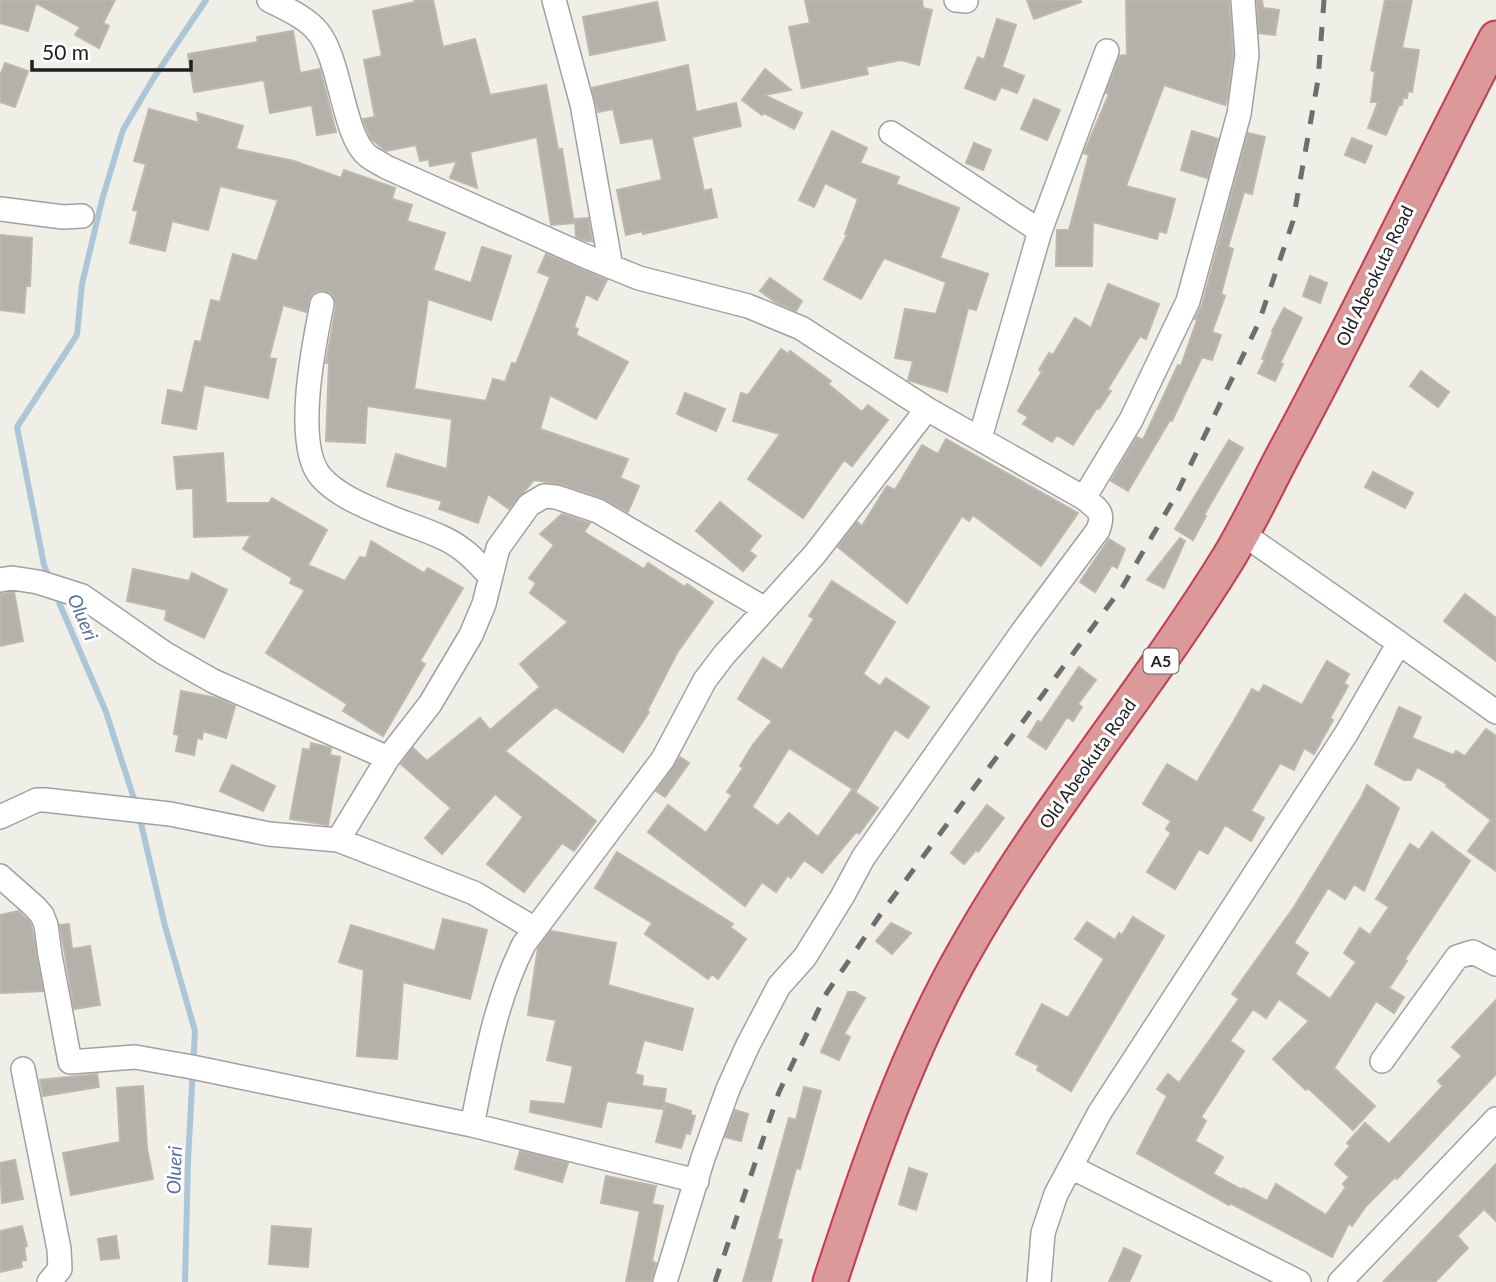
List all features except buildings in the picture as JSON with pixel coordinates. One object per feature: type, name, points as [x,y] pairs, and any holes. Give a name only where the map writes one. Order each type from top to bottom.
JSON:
[{"type":"highway","name":"Old Abeokuta Road","points":[[830,1282],[883,1127],[917,1041],[968,945],[1035,839],[1177,639],[1241,533],[1342,344],[1401,229],[1424,176],[1496,38]]},
{"type":"street","points":[[269,0],[297,14],[317,30],[326,44],[356,139],[367,156],[386,167],[639,278],[748,306],[779,317],[801,328],[927,409],[1084,498],[1100,512],[1102,520],[1098,530],[1023,631],[863,858],[805,957],[779,986],[728,1090],[665,1282]]},
{"type":"street","points":[[554,0],[582,104],[611,267]]},
{"type":"street","points":[[1084,498],[1132,420],[1188,302],[1239,114],[1247,55],[1243,0]]},
{"type":"street","points":[[980,438],[1040,231],[1107,51]]},
{"type":"street","points":[[891,133],[1040,231]]},
{"type":"street","points":[[0,209],[63,217],[82,216]]},
{"type":"street","points":[[322,304],[309,371],[308,415],[309,457],[320,476],[334,489],[371,509],[462,548],[489,576]]},
{"type":"street","points":[[472,1125],[489,1042],[507,981],[524,944],[663,759],[705,680],[815,554],[927,409]]},
{"type":"street","points":[[338,840],[388,758],[430,704],[471,635],[484,604],[498,548],[529,505],[544,496],[556,497],[598,511],[765,609]]},
{"type":"street","points":[[1241,533],[1496,712]]},
{"type":"street","points":[[462,548],[498,548]]},
{"type":"street","points":[[0,580],[12,578],[38,582],[82,596],[164,653],[213,681],[388,758]]},
{"type":"street","points":[[1039,1282],[1043,1233],[1056,1194],[1100,1112],[1346,734],[1399,643]]},
{"type":"street","points":[[0,817],[37,800],[45,800],[170,814],[268,834],[338,840],[474,893],[535,929]]},
{"type":"street","points":[[0,876],[34,906],[46,925],[70,1062],[135,1057],[472,1125],[696,1181]]},
{"type":"street","points":[[1382,1061],[1457,957],[1473,952],[1496,964]]},
{"type":"street","points":[[23,1069],[59,1250],[60,1269],[49,1282]]},
{"type":"street","points":[[1340,1282],[1496,1119]]},
{"type":"street","points":[[1071,1167],[1299,1282]]},
{"type":"waterway","name":"Olueri","points":[[50,580],[44,565],[17,427],[77,335],[82,284],[102,200],[123,130],[153,79],[206,0]]},
{"type":"waterway","name":"Olueri","points":[[55,593],[106,712],[136,805]]},
{"type":"waterway","name":"Olueri","points":[[139,815],[165,926],[195,1031],[185,1282]]},
{"type":"railway","points":[[715,1282],[779,1092],[826,994],[880,915],[1123,586],[1175,497],[1259,322],[1293,221],[1318,80],[1324,0]]}]
